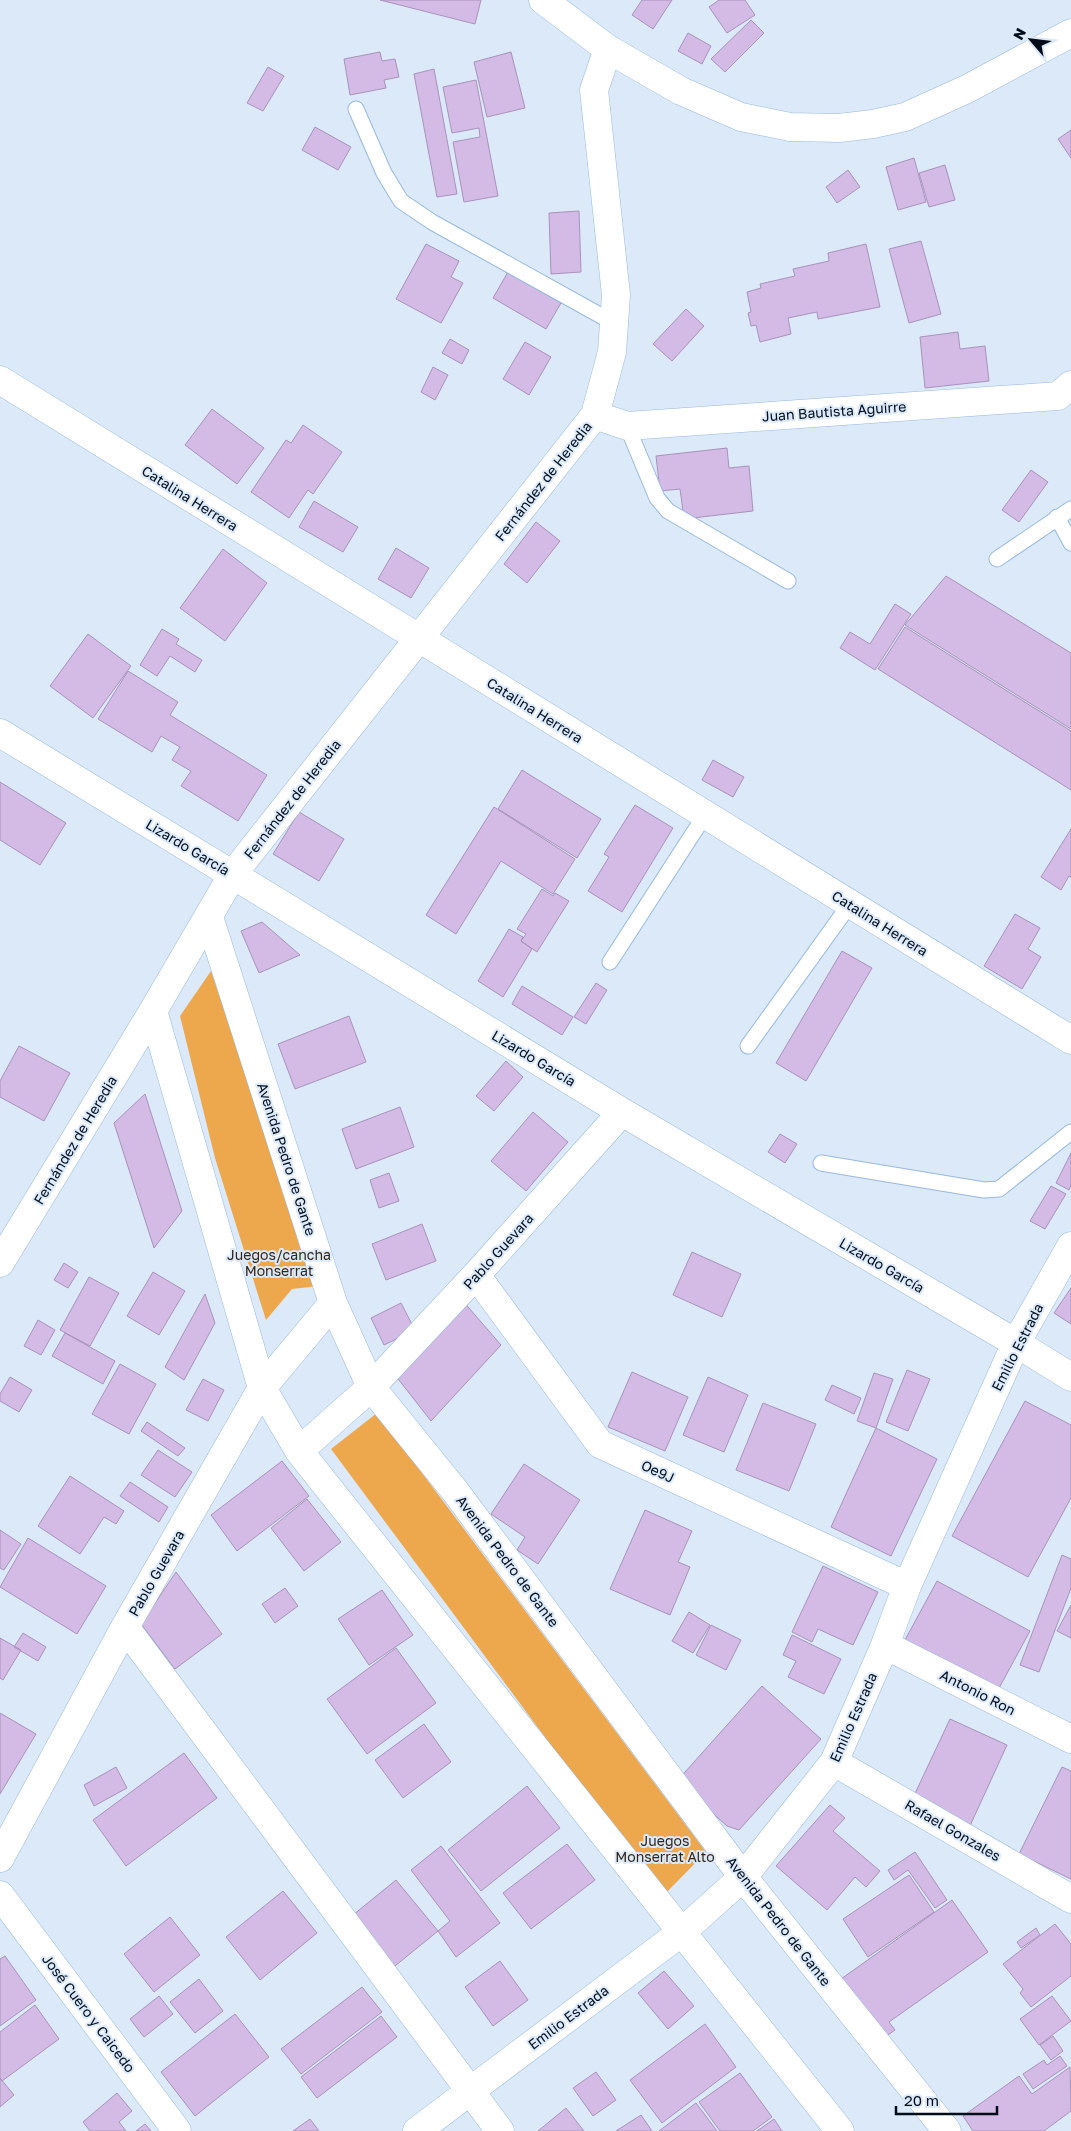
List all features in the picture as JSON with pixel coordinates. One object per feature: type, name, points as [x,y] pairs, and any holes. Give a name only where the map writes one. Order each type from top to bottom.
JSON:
[{"type":"street","points":[[543,0],[608,49],[681,91],[741,117],[790,127],[839,128],[873,124],[905,116],[967,89],[1071,34]]},
{"type":"street","points":[[595,415],[612,352],[616,295],[594,90],[608,49]]},
{"type":"street","name":"Catalina Herrera","points":[[0,380],[1071,1040]]},
{"type":"street","name":"Juan Bautista Aguirre","points":[[595,415],[627,426],[1067,398]]},
{"type":"street","name":"Fernández de Heredia","points":[[1,1260],[153,1011],[233,874],[595,415]]},
{"type":"street","name":"Lizardo García","points":[[0,733],[622,1112],[1016,1343],[1071,1378]]},
{"type":"street","name":"Avenida Pedro de Gante","points":[[209,917],[333,1303],[371,1387],[456,1491],[743,1877],[947,2131]]},
{"type":"street","points":[[153,1011],[262,1388],[299,1451],[683,1931],[840,2131]]},
{"type":"street","name":"Pablo Guevara","points":[[299,1451],[371,1387],[476,1275],[622,1112]]},
{"type":"street","name":"Emilio Estrada","points":[[417,2131],[683,1931],[743,1877],[834,1762],[885,1645],[907,1586],[1016,1343],[1071,1246]]},
{"type":"street","name":"Oe9J","points":[[476,1275],[600,1444],[907,1586]]},
{"type":"street","name":"Pablo Guevara","points":[[0,1858],[126,1627],[262,1388],[333,1303]]},
{"type":"street","points":[[126,1627],[468,2091],[500,2131]]},
{"type":"street","name":"Antonio Ron","points":[[885,1645],[1071,1739]]},
{"type":"street","name":"Rafael Gonzales","points":[[834,1762],[1071,1898]]},
{"type":"street","name":"José Cuero y Caicedo","points":[[0,1895],[177,2131]]},
{"type":"lane","points":[[356,109],[384,173],[401,201],[432,222],[614,323]]},
{"type":"lane","points":[[627,426],[657,498],[668,511],[788,581]]},
{"type":"lane","points":[[997,559],[1071,509]]},
{"type":"lane","points":[[1057,517],[1071,542]]},
{"type":"lane","points":[[610,962],[705,815]]},
{"type":"lane","points":[[748,1046],[850,904]]},
{"type":"lane","points":[[821,1162],[984,1190],[999,1189],[1071,1132]]},
{"type":"green space","name":"Juegos/cancha Monserrat","points":[[211,971],[318,1286],[292,1289],[266,1320],[215,1158],[180,1016]]},
{"type":"green space","name":"Juegos Monserrat Alto","points":[[377,1413],[706,1852],[663,1896],[331,1449]]},
{"type":"building","points":[[380,0],[481,0],[475,24]]},
{"type":"building","points":[[642,0],[672,0],[653,29],[632,15]]},
{"type":"building","points":[[719,0],[745,0],[755,15],[727,33],[709,7]]},
{"type":"building","points":[[751,20],[764,33],[725,72],[711,59]]},
{"type":"building","points":[[688,33],[711,46],[702,64],[678,51]]},
{"type":"building","points":[[380,52],[382,61],[395,59],[399,77],[384,80],[386,88],[350,95],[344,59]]},
{"type":"building","points":[[511,52],[525,108],[487,117],[474,62]]},
{"type":"building","points":[[268,67],[284,76],[263,111],[247,103]]},
{"type":"building","points":[[434,69],[457,194],[437,197],[414,74]]},
{"type":"building","points":[[476,80],[498,196],[464,202],[453,142],[480,137],[479,128],[452,133],[443,87]]},
{"type":"building","points":[[315,127],[351,147],[338,170],[302,150]]},
{"type":"building","points":[[1071,130],[1071,158],[1058,139]]},
{"type":"building","points":[[914,158],[926,202],[898,210],[886,167]]},
{"type":"building","points":[[945,165],[955,200],[929,207],[919,173]]},
{"type":"building","points":[[848,170],[860,187],[837,203],[826,187]]},
{"type":"building","points":[[579,211],[581,272],[551,274],[549,213]]},
{"type":"building","points":[[921,241],[941,314],[909,323],[889,249]]},
{"type":"building","points":[[426,244],[459,261],[451,277],[463,283],[441,323],[396,299]]},
{"type":"building","points":[[866,244],[880,307],[818,319],[817,312],[788,318],[791,334],[760,342],[756,325],[751,326],[748,313],[751,312],[747,292],[761,288],[760,284],[795,276],[793,269],[829,261],[828,253]]},
{"type":"building","points":[[508,272],[561,303],[546,329],[493,298]]},
{"type":"building","points":[[686,309],[704,326],[672,361],[653,344]]},
{"type":"building","points":[[958,332],[960,349],[985,346],[989,381],[925,388],[920,337]]},
{"type":"building","points":[[450,339],[469,350],[462,364],[442,353]]},
{"type":"building","points":[[525,342],[551,357],[529,395],[503,379]]},
{"type":"building","points":[[433,367],[448,375],[435,400],[421,392]]},
{"type":"building","points":[[212,409],[264,448],[237,484],[185,445]]},
{"type":"building","points":[[303,425],[342,452],[313,494],[308,490],[289,518],[251,492],[286,440],[291,443]]},
{"type":"building","points":[[727,448],[729,468],[749,466],[753,511],[684,519],[680,489],[660,491],[656,456]]},
{"type":"building","points":[[1031,470],[1048,482],[1019,522],[1002,510]]},
{"type":"building","points":[[314,501],[358,527],[343,552],[299,527]]},
{"type":"building","points":[[536,522],[560,541],[527,583],[504,564]]},
{"type":"building","points":[[396,548],[429,568],[411,598],[378,579]]},
{"type":"building","points":[[223,549],[267,583],[225,641],[180,608]]},
{"type":"building","points":[[946,576],[1071,653],[1071,729],[905,625]]},
{"type":"building","points":[[895,604],[911,614],[875,670],[840,648],[850,632],[870,644]]},
{"type":"building","points":[[905,627],[1071,731],[1071,790],[878,669]]},
{"type":"building","points":[[162,629],[179,639],[176,644],[202,660],[195,672],[170,656],[157,676],[140,665]]},
{"type":"building","points":[[88,634],[131,666],[93,718],[50,686]]},
{"type":"building","points":[[128,671],[178,702],[170,715],[267,775],[238,821],[181,786],[191,771],[172,760],[180,747],[161,736],[152,752],[98,719]]},
{"type":"building","points":[[713,760],[744,777],[733,797],[702,780]]},
{"type":"building","points":[[522,770],[601,819],[577,858],[498,809]]},
{"type":"building","points":[[0,782],[66,823],[40,865],[0,840]]},
{"type":"building","points":[[635,805],[673,828],[622,912],[588,891],[609,857],[604,854]]},
{"type":"building","points":[[494,807],[575,859],[553,894],[501,861],[456,934],[426,915]]},
{"type":"building","points":[[299,812],[344,839],[319,881],[273,854]]},
{"type":"building","points":[[1071,829],[1071,877],[1069,876],[1061,890],[1041,877]]},
{"type":"building","points":[[542,889],[553,896],[555,893],[569,901],[537,952],[521,941],[526,934],[517,929]]},
{"type":"building","points":[[1015,914],[1040,928],[1028,949],[1041,957],[1022,989],[984,966]]},
{"type":"building","points":[[262,922],[300,955],[259,973],[241,931]]},
{"type":"building","points":[[509,929],[523,937],[521,941],[532,949],[503,997],[478,981]]},
{"type":"building","points":[[842,951],[872,968],[806,1081],[776,1063]]},
{"type":"building","points":[[596,983],[607,990],[586,1024],[574,1017]]},
{"type":"building","points":[[522,986],[573,1017],[562,1035],[512,1004]]},
{"type":"building","points":[[349,1016],[366,1062],[295,1089],[278,1044]]},
{"type":"building","points":[[19,1046],[70,1073],[44,1121],[0,1097],[0,1081]]},
{"type":"building","points":[[506,1061],[523,1077],[494,1111],[476,1096]]},
{"type":"building","points":[[145,1094],[182,1211],[154,1248],[114,1123]]},
{"type":"building","points":[[400,1107],[414,1147],[356,1169],[342,1129]]},
{"type":"building","points":[[533,1112],[568,1142],[526,1191],[491,1161]]},
{"type":"building","points":[[780,1134],[797,1144],[785,1163],[768,1152]]},
{"type":"building","points":[[1071,1153],[1071,1185],[1069,1190],[1056,1183]]},
{"type":"building","points":[[389,1173],[399,1201],[379,1208],[370,1180]]},
{"type":"building","points":[[1051,1186],[1066,1194],[1045,1229],[1030,1221]]},
{"type":"building","points":[[422,1224],[436,1261],[386,1280],[372,1244]]},
{"type":"building","points":[[692,1252],[741,1274],[722,1317],[673,1295]]},
{"type":"building","points":[[64,1263],[78,1272],[68,1288],[54,1280]]},
{"type":"building","points":[[153,1272],[185,1291],[159,1335],[127,1316]]},
{"type":"building","points":[[89,1277],[119,1293],[90,1346],[60,1330]]},
{"type":"building","points":[[1071,1288],[1071,1324],[1054,1313]]},
{"type":"building","points":[[205,1294],[215,1323],[184,1380],[165,1367]]},
{"type":"building","points":[[462,1300],[501,1345],[431,1421],[395,1375]]},
{"type":"building","points":[[401,1303],[415,1330],[384,1345],[371,1318]]},
{"type":"building","points":[[38,1320],[55,1330],[41,1355],[24,1346]]},
{"type":"building","points":[[65,1333],[115,1361],[103,1384],[52,1356]]},
{"type":"building","points":[[120,1364],[156,1384],[129,1434],[92,1414]]},
{"type":"building","points":[[907,1370],[930,1379],[908,1431],[886,1422]]},
{"type":"building","points":[[632,1372],[688,1397],[665,1451],[608,1427]]},
{"type":"building","points":[[874,1373],[893,1379],[876,1428],[857,1421]]},
{"type":"building","points":[[10,1377],[32,1390],[19,1412],[0,1401],[0,1394]]},
{"type":"building","points":[[708,1377],[748,1395],[724,1452],[683,1435]]},
{"type":"building","points":[[203,1379],[224,1390],[208,1421],[186,1410]]},
{"type":"building","points":[[832,1385],[861,1398],[854,1414],[825,1400]]},
{"type":"building","points":[[1025,1401],[1071,1425],[1071,1498],[1028,1577],[952,1536]]},
{"type":"building","points":[[763,1403],[816,1424],[789,1491],[736,1470]]},
{"type":"building","points":[[147,1422],[185,1448],[178,1456],[141,1431]]},
{"type":"building","points":[[876,1428],[937,1459],[891,1556],[831,1527]]},
{"type":"building","points":[[158,1450],[192,1472],[175,1497],[141,1475]]},
{"type":"building","points":[[282,1461],[309,1496],[237,1551],[211,1515]]},
{"type":"building","points":[[524,1464],[580,1500],[538,1564],[517,1550],[525,1537],[491,1514]]},
{"type":"building","points":[[70,1476],[124,1511],[116,1524],[104,1517],[80,1554],[38,1526]]},
{"type":"building","points":[[130,1482],[168,1507],[159,1522],[120,1496]]},
{"type":"building","points":[[307,1499],[341,1542],[304,1571],[271,1528]]},
{"type":"building","points":[[645,1510],[692,1531],[678,1562],[690,1567],[670,1615],[610,1589]]},
{"type":"building","points":[[0,1530],[21,1544],[4,1570],[0,1568]]},
{"type":"building","points":[[28,1538],[106,1586],[77,1634],[0,1587]]},
{"type":"building","points":[[1062,1555],[1071,1559],[1071,1588],[1039,1672],[1020,1665]]},
{"type":"building","points":[[823,1566],[878,1592],[853,1645],[818,1629],[812,1642],[792,1632]]},
{"type":"building","points":[[176,1572],[222,1634],[175,1669],[141,1624]]},
{"type":"building","points":[[937,1581],[1030,1631],[998,1690],[905,1640]]},
{"type":"building","points":[[285,1588],[298,1606],[275,1623],[262,1604]]},
{"type":"building","points":[[382,1590],[413,1635],[369,1665],[338,1619]]},
{"type":"building","points":[[1071,1605],[1071,1638],[1057,1631]]},
{"type":"building","points":[[689,1612],[710,1625],[693,1653],[672,1641]]},
{"type":"building","points":[[711,1625],[741,1640],[726,1670],[696,1655]]},
{"type":"building","points":[[23,1633],[46,1647],[38,1661],[14,1647]]},
{"type":"building","points":[[792,1635],[841,1659],[824,1694],[788,1677],[796,1661],[783,1655]]},
{"type":"building","points":[[0,1638],[21,1650],[3,1680],[0,1678]]},
{"type":"building","points":[[396,1648],[436,1703],[367,1754],[327,1699]]},
{"type":"building","points":[[762,1686],[821,1739],[739,1830],[727,1826],[677,1781]]},
{"type":"building","points":[[0,1713],[36,1734],[0,1794]]},
{"type":"building","points":[[950,1719],[1007,1745],[969,1828],[911,1802]]},
{"type":"building","points":[[424,1724],[451,1762],[403,1798],[375,1760]]},
{"type":"building","points":[[184,1753],[217,1798],[126,1866],[93,1820]]},
{"type":"building","points":[[116,1767],[127,1788],[94,1806],[84,1785]]},
{"type":"building","points":[[1062,1767],[1071,1771],[1071,1879],[1019,1854]]},
{"type":"building","points":[[527,1786],[560,1828],[481,1891],[448,1850]]},
{"type":"building","points":[[830,1805],[845,1818],[833,1831],[880,1871],[866,1887],[855,1877],[827,1910],[776,1866]]},
{"type":"building","points":[[567,1844],[595,1880],[531,1929],[503,1893]]},
{"type":"building","points":[[441,1846],[500,1923],[456,1957],[438,1931],[450,1921],[411,1870]]},
{"type":"building","points":[[915,1852],[947,1900],[935,1908],[908,1870],[894,1880],[888,1870]]},
{"type":"building","points":[[909,1875],[934,1912],[868,1957],[843,1919]]},
{"type":"building","points":[[396,1880],[438,1931],[390,1970],[348,1919]]},
{"type":"building","points":[[283,1891],[317,1933],[260,1980],[226,1937]]},
{"type":"building","points":[[952,1900],[988,1952],[889,2022],[895,2030],[882,2039],[841,1979]]},
{"type":"building","points":[[170,1917],[200,1955],[154,1992],[124,1954]]},
{"type":"building","points":[[1055,1924],[1071,1944],[1071,1976],[1031,2007],[1020,1993],[1023,1989],[1003,1964]]},
{"type":"building","points":[[1036,1928],[1040,1935],[1021,1948],[1017,1942]]},
{"type":"building","points":[[5,1956],[36,2000],[0,2026],[0,1959]]},
{"type":"building","points":[[500,1961],[528,2000],[493,2026],[465,1987]]},
{"type":"building","points":[[664,1971],[694,2006],[668,2029],[638,1993]]},
{"type":"building","points":[[199,1979],[223,2011],[195,2033],[170,2002]]},
{"type":"building","points":[[362,1987],[382,2012],[301,2074],[281,2049]]},
{"type":"building","points":[[159,1996],[173,2014],[144,2037],[130,2019]]},
{"type":"building","points":[[1052,1996],[1071,2021],[1039,2045],[1020,2019]]},
{"type":"building","points":[[35,2005],[59,2039],[2,2081],[0,2078],[0,2032]]},
{"type":"building","points":[[235,2014],[269,2057],[195,2116],[161,2072]]},
{"type":"building","points":[[381,2016],[397,2037],[317,2098],[301,2077]]},
{"type":"building","points":[[705,2024],[736,2067],[662,2123],[630,2080]]},
{"type":"building","points":[[1053,2036],[1063,2051],[1051,2060],[1040,2045]]},
{"type":"building","points":[[1060,2056],[1067,2066],[1033,2089],[1023,2074],[1044,2060],[1047,2065]]},
{"type":"building","points":[[1070,2067],[1071,2111],[1044,2131],[973,2131],[963,2116],[1019,2076],[1032,2094]]},
{"type":"building","points":[[596,2072],[616,2100],[593,2116],[573,2088]]},
{"type":"building","points":[[740,2073],[772,2117],[753,2131],[720,2131],[699,2102]]},
{"type":"building","points":[[0,2078],[14,2095],[0,2107]]},
{"type":"building","points":[[117,2093],[132,2111],[119,2122],[126,2131],[90,2131],[83,2122]]},
{"type":"building","points":[[696,2103],[717,2131],[659,2131]]},
{"type":"building","points":[[566,2108],[584,2131],[538,2131]]},
{"type":"building","points":[[641,2115],[652,2131],[616,2131]]},
{"type":"building","points":[[310,2119],[319,2131],[293,2131]]},
{"type":"building","points":[[774,2119],[782,2131],[757,2131]]},
{"type":"building","points":[[145,2124],[151,2131],[136,2131]]}]
